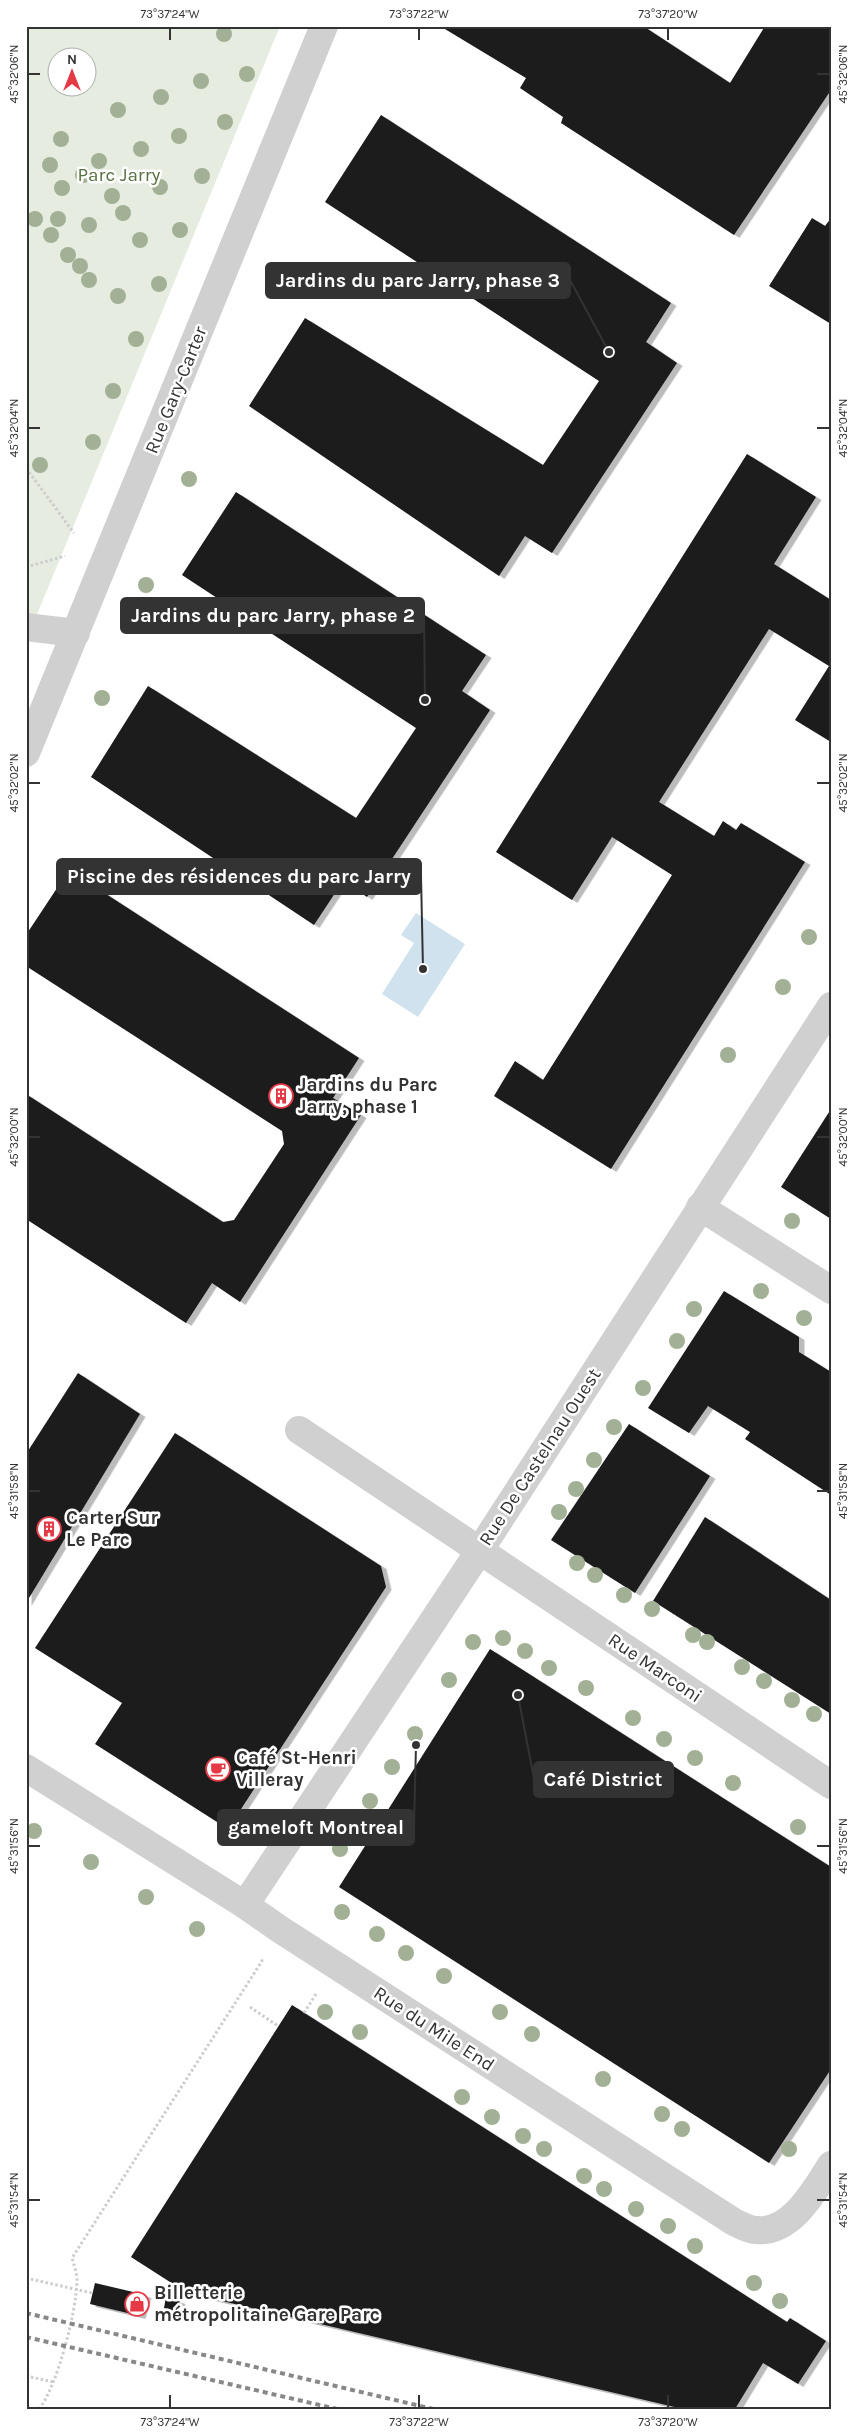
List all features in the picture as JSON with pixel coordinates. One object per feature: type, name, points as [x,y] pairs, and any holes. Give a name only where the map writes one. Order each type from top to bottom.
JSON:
[{"type":"street","name":"Rue Gary-Carter","points":[[26,753],[324,26]]},
{"type":"street","points":[[26,627],[76,633]]},
{"type":"street","name":"Rue De Castelnau Ouest","points":[[245,1904],[480,1550],[831,1006]]},
{"type":"street","points":[[700,1207],[831,1290]]},
{"type":"street","name":"Rue Marconi","points":[[299,1430],[831,1786]]},
{"type":"street","name":"Rue du Mile End","points":[[26,1768],[245,1904],[281,1930],[734,2222],[756,2230],[779,2227],[813,2194],[831,2165]]},
{"type":"path","points":[[26,468],[74,533]]},
{"type":"path","points":[[26,567],[66,556]]},
{"type":"path","points":[[39,2409],[48,2397],[54,2382],[70,2324],[78,2280],[72,2258],[262,1961]]},
{"type":"path","points":[[304,2013],[316,1994]]},
{"type":"path","points":[[250,2007],[278,2026]]},
{"type":"path","points":[[26,2278],[92,2293]]},
{"type":"path","points":[[26,2376],[54,2382]]},
{"type":"green space","name":"Parc Jarry","points":[[26,26],[280,26],[26,641]]},
{"type":"water","points":[[416,913],[465,944],[418,1017],[382,994],[414,943],[401,935]]},
{"type":"building","points":[[440,26],[643,26],[730,83],[765,26],[831,26],[831,90],[734,235],[561,123],[563,117],[520,88],[526,78]]},
{"type":"building","points":[[381,115],[671,303],[646,342],[677,363],[552,553],[525,536],[499,576],[249,406],[305,318],[543,465],[599,381],[325,202]]},
{"type":"building","points":[[812,218],[825,226],[831,218],[831,324],[769,286]]},
{"type":"building","points":[[747,454],[816,497],[774,564],[831,600],[831,742],[795,720],[829,666],[769,629],[659,802],[714,836],[723,821],[736,830],[741,823],[805,862],[611,1169],[494,1096],[515,1061],[543,1080],[672,875],[612,837],[572,900],[496,852]]},
{"type":"building","points":[[236,492],[486,655],[462,691],[490,710],[367,897],[343,881],[314,925],[91,777],[148,686],[356,818],[416,728],[182,575]]},
{"type":"building","name":"Jardins du Parc Jarry, phase 1","points":[[69,870],[359,1058],[333,1098],[361,1115],[240,1302],[212,1283],[186,1323],[26,1219],[26,1094],[223,1222],[234,1220],[284,1144],[282,1131],[26,966],[26,935]]},
{"type":"building","points":[[831,1109],[831,1219],[781,1187]]},
{"type":"building","points":[[724,1291],[799,1337],[799,1352],[831,1372],[831,1495],[745,1439],[750,1432],[708,1406],[689,1433],[648,1408]]},
{"type":"building","name":"Carter Sur Le Parc","points":[[78,1373],[140,1414],[26,1603],[26,1454]]},
{"type":"building","points":[[629,1424],[710,1476],[635,1593],[551,1540]]},
{"type":"building","points":[[175,1433],[381,1566],[386,1587],[228,1829],[95,1744],[122,1703],[35,1648]]},
{"type":"building","points":[[705,1517],[831,1600],[831,1714],[653,1601]]},
{"type":"building","points":[[490,1649],[831,1867],[831,2069],[769,2163],[339,1887]]},
{"type":"building","points":[[292,2005],[787,2322],[790,2318],[826,2341],[798,2384],[763,2363],[735,2409],[683,2409],[201,2296],[170,2282],[131,2257]]},
{"type":"building","points":[[95,2283],[146,2295],[140,2316],[90,2304]]},
{"type":"building","points":[[166,2297],[180,2301],[177,2311],[164,2308]]},
{"type":"railway","points":[[26,2313],[433,2409]]},
{"type":"railway","points":[[26,2337],[337,2409]]},
{"type":"place","name":"Jardins du parc Jarry, phase 3","points":[[609,352]]},
{"type":"place","name":"Jardins du parc Jarry, phase 2","points":[[425,700]]},
{"type":"place","name":"Piscine des résidences du parc Jarry","points":[[423,969]]},
{"type":"place","name":"Jardins du Parc Jarry, phase 1","points":[[281,1096]]},
{"type":"place","name":"Carter Sur Le Parc","points":[[49,1529]]},
{"type":"place","name":"Café District","points":[[518,1695]]},
{"type":"place","name":"gameloft Montreal","points":[[416,1745]]},
{"type":"place","name":"Café St-Henri Villeray","points":[[218,1769]]},
{"type":"place","name":"Billetterie métropolitaine Gare Parc","points":[[137,2304]]}]
